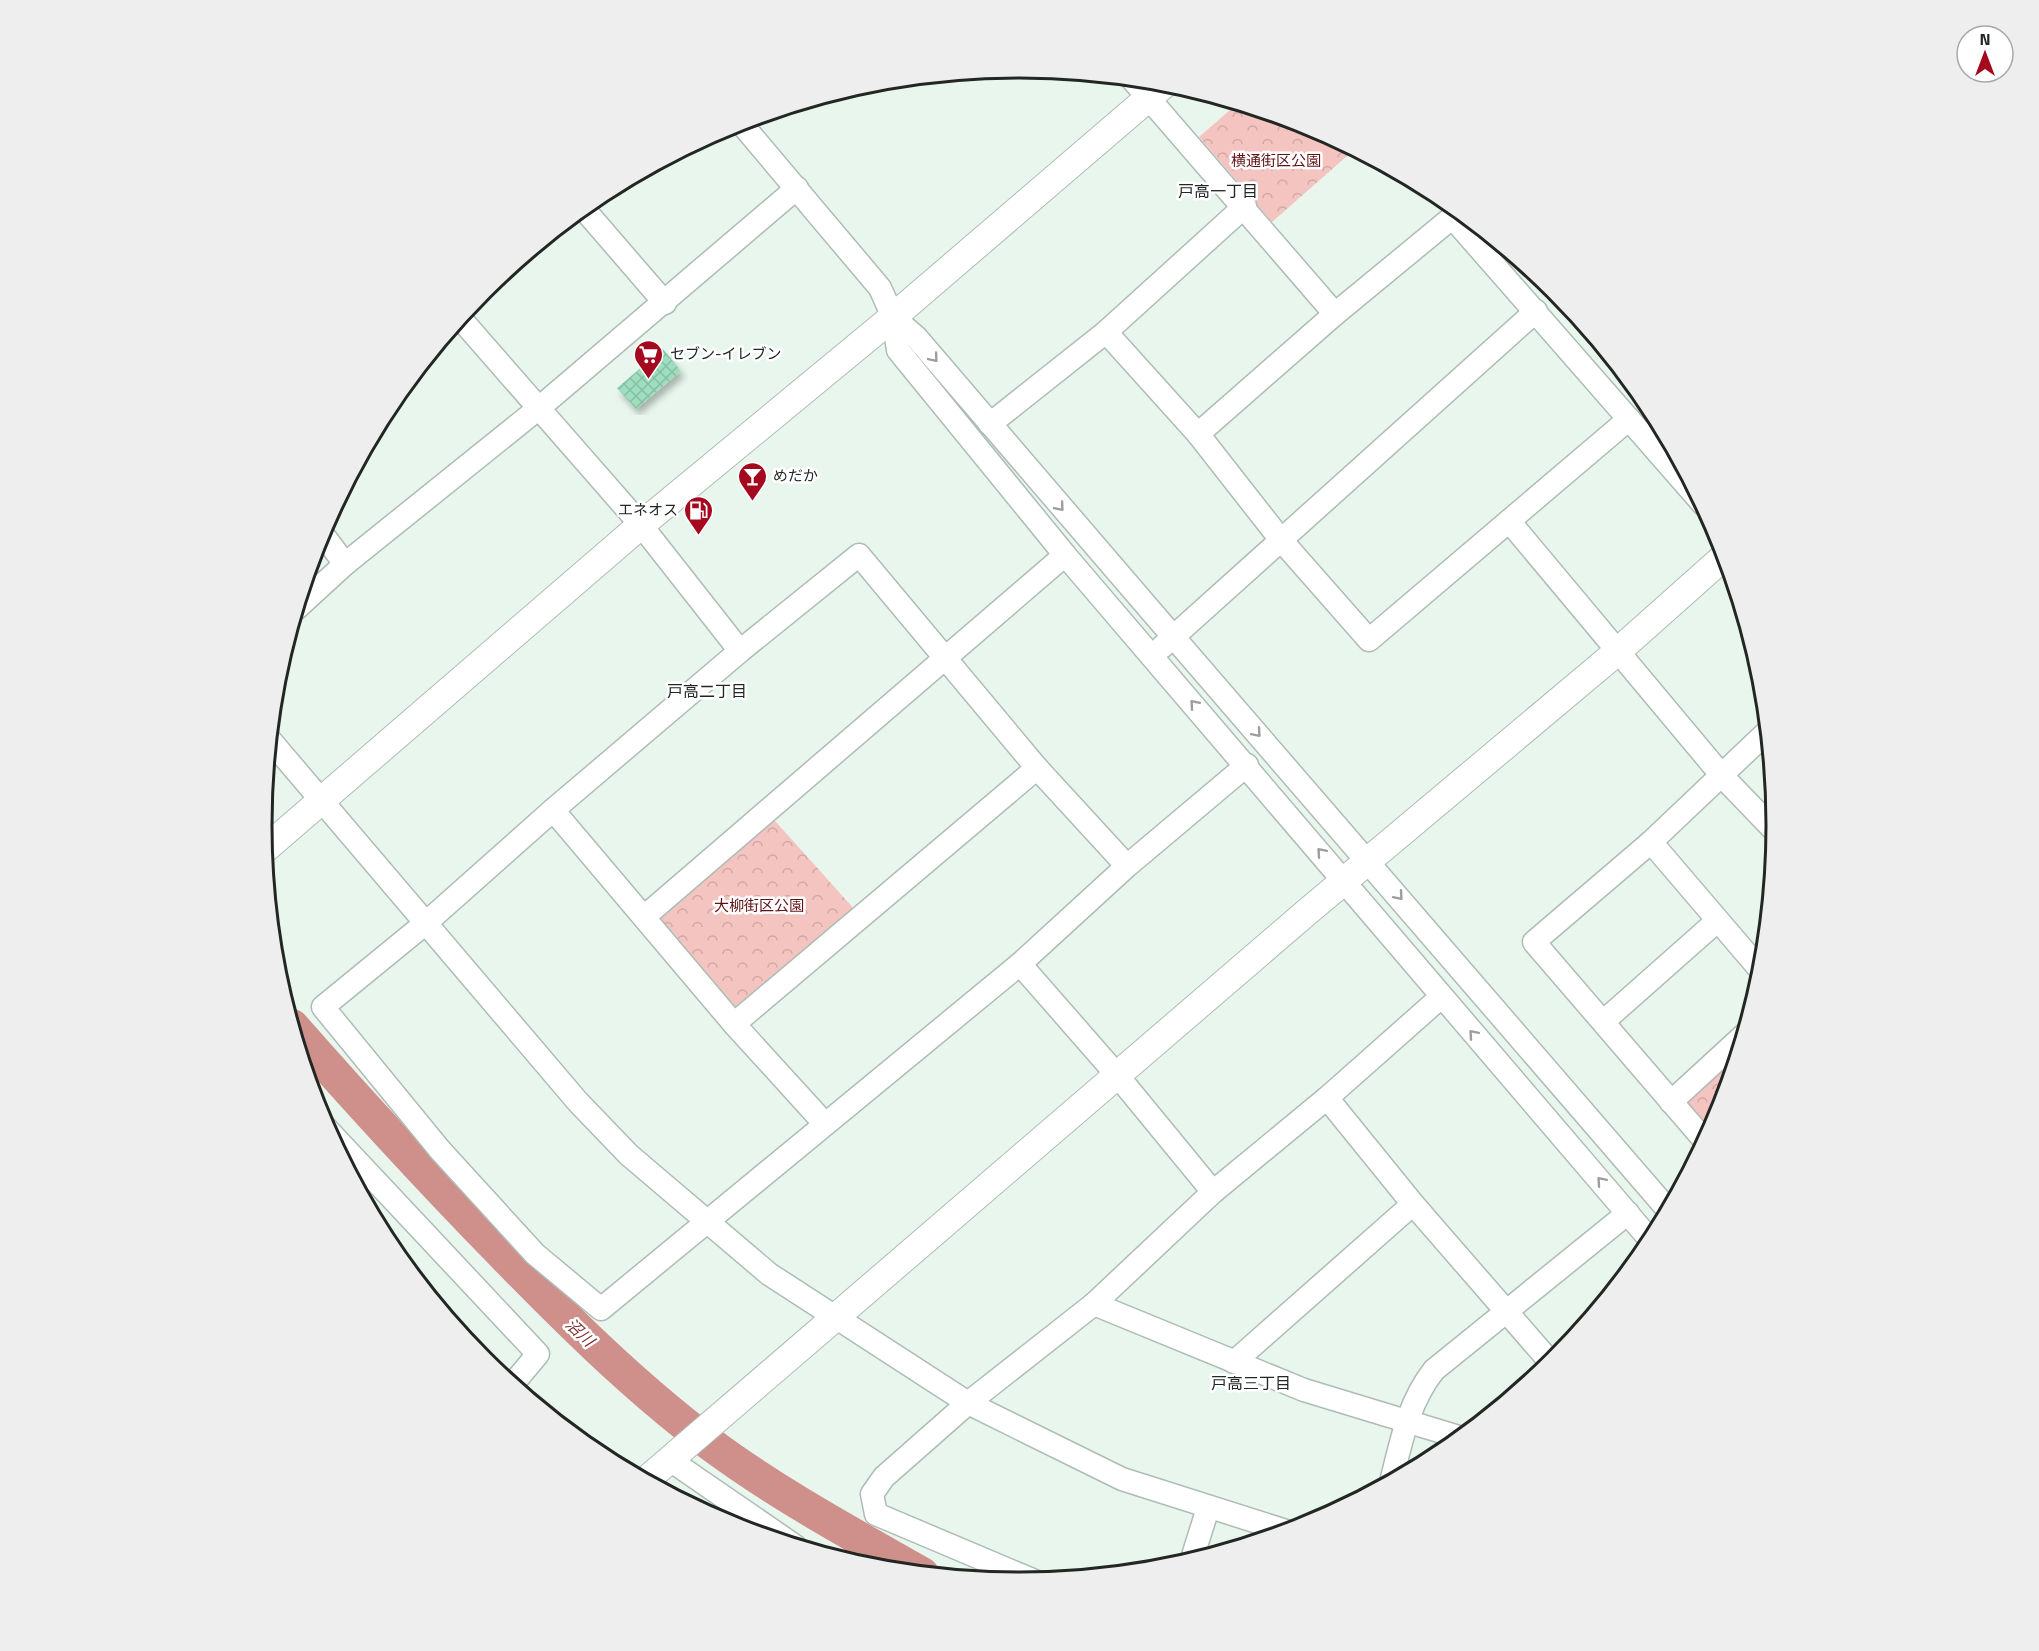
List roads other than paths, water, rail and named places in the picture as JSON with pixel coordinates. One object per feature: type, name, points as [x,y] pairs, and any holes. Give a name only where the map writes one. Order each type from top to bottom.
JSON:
[{"type":"street","points":[[273,843],[641,525],[893,317],[1146,89]]},
{"type":"street","points":[[1152,90],[1335,314]]},
{"type":"street","points":[[747,130],[880,288],[893,317],[898,350],[1065,555],[1247,765],[1441,997],[1645,1234]]},
{"type":"street","points":[[308,598],[345,564],[665,303],[797,188]]},
{"type":"street","points":[[990,424],[1106,332],[1245,206]]},
{"type":"street","points":[[589,215],[665,303]]},
{"type":"street","points":[[1198,434],[1335,314],[1453,217]]},
{"type":"street","points":[[1465,225],[1682,480]]},
{"type":"street","points":[[1152,656],[1536,311]]},
{"type":"street","points":[[893,317],[916,337],[1172,637],[1369,860],[1664,1205]]},
{"type":"street","points":[[465,324],[641,525],[740,651]]},
{"type":"street","points":[[1106,332],[1198,434],[1281,540],[1369,639],[1629,419]]},
{"type":"street","points":[[1509,521],[1722,777],[1767,816]]},
{"type":"street","points":[[328,541],[345,564]]},
{"type":"street","points":[[1127,866],[1037,768],[859,555],[740,651],[553,810],[427,922],[323,1007],[440,1150],[536,1254],[601,1309],[1020,964],[1127,866],[1247,765]]},
{"type":"street","points":[[644,917],[1065,555]]},
{"type":"street","points":[[651,1476],[1345,880],[1617,652],[1718,562]]},
{"type":"street","points":[[1700,1135],[1534,942],[1651,842],[1762,737]]},
{"type":"street","points":[[276,748],[578,1102],[629,1155],[769,1274],[833,1318],[968,1403],[1122,1479],[1274,1528]]},
{"type":"street","points":[[734,1024],[1037,768]]},
{"type":"street","points":[[553,810],[734,1024],[825,1124]]},
{"type":"street","points":[[1651,842],[1754,963]]},
{"type":"street","points":[[1604,1021],[1717,921]]},
{"type":"street","points":[[1020,964],[1117,1075],[1213,1192]]},
{"type":"street","points":[[1015,1573],[876,1514],[872,1494],[884,1477],[968,1403],[1094,1305],[1213,1192],[1327,1098],[1441,997]]},
{"type":"street","points":[[1671,1102],[1734,1044]]},
{"type":"street","points":[[1327,1098],[1413,1204],[1545,1356]]},
{"type":"street","points":[[346,1149],[538,1354],[517,1379]]},
{"type":"street","points":[[1234,1362],[1413,1204]]},
{"type":"street","points":[[1393,1473],[1407,1422],[1420,1388],[1434,1370],[1628,1213]]},
{"type":"street","points":[[1094,1305],[1304,1390],[1452,1435]]},
{"type":"street","points":[[670,1460],[753,1523]]},
{"type":"street","points":[[1194,1552],[1208,1508]]},
{"type":"waterway","name":"沼川","points":[[303,1038],[495,1246],[572,1324],[652,1397],[709,1443],[760,1479],[905,1564]]},
{"type":"place","name":"セブン-イレブン","points":[[649,380]]},
{"type":"place","name":"めだか","points":[[752,502]]},
{"type":"place","name":"エネオス","points":[[699,536]]},
{"type":"district","name":"戸高一丁目","points":[[1218,191]]},
{"type":"district","name":"戸高二丁目","points":[[707,691]]},
{"type":"district","name":"戸高三丁目","points":[[1251,1383]]},
{"type":"park label","name":"横通街区公園","points":[[1276,161]]},
{"type":"park label","name":"大柳街区公園","points":[[759,906]]}]
